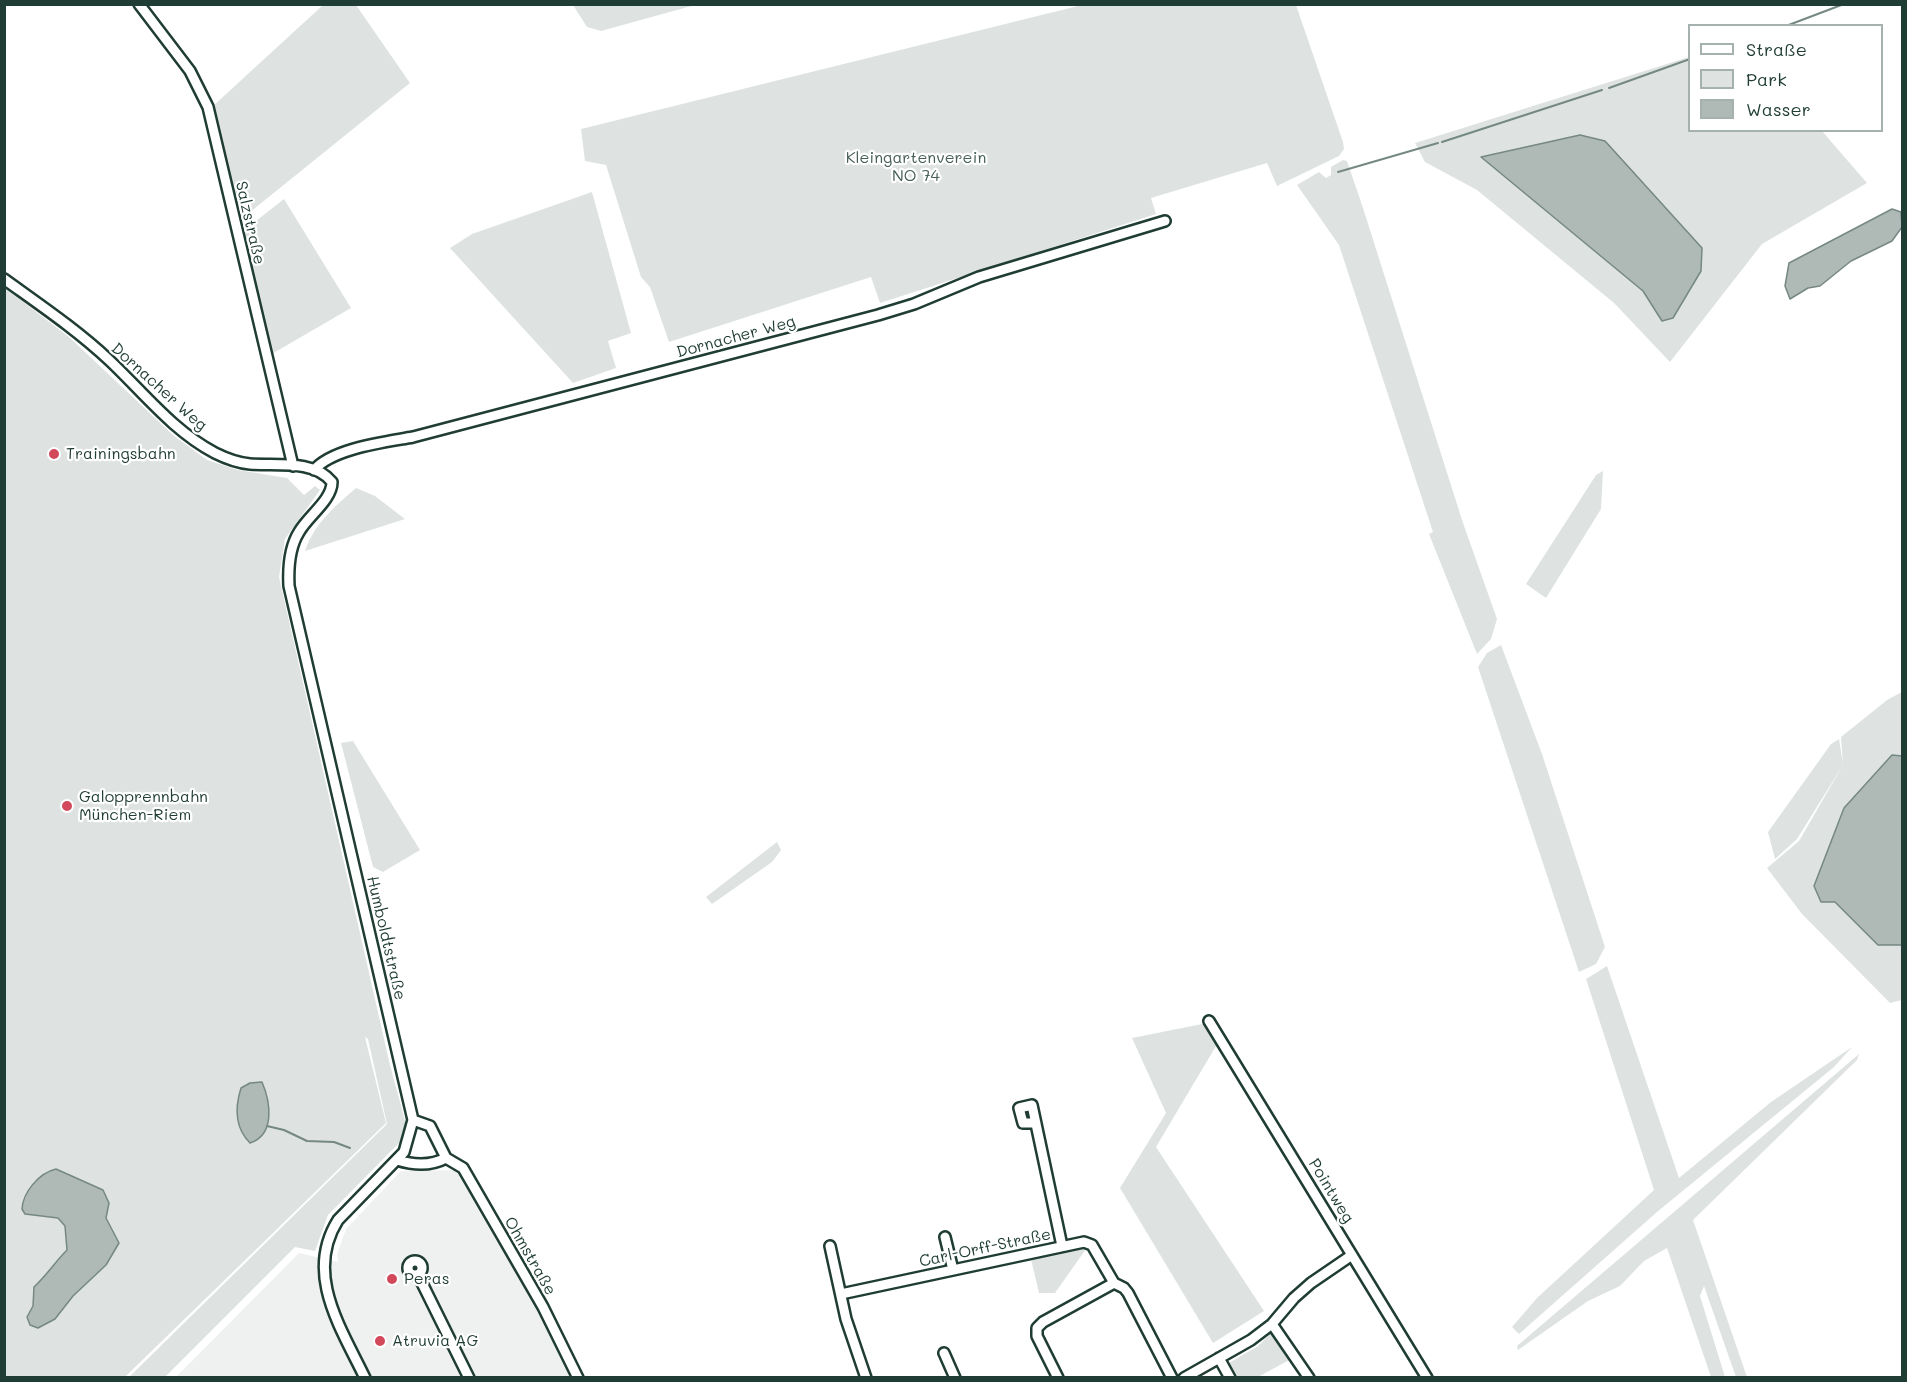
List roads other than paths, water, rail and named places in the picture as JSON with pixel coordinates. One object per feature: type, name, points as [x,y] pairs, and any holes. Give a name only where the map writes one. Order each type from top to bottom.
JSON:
[{"type":"street","name":"Salzstraße","points":[[139,4],[190,72],[208,106],[293,466]]},
{"type":"street","name":"Dornacher Weg","points":[[314,470],[319,464],[365,446],[413,437],[878,315],[914,304],[979,277],[1165,221]]},
{"type":"street","name":"Dornacher Weg","points":[[4,279],[76,331],[180,430],[201,445],[218,454],[247,464],[293,466],[314,470],[327,476],[332,482]]},
{"type":"street","name":"Humboldtstraße","points":[[332,482],[329,494],[298,532],[292,548],[289,586],[413,1120],[409,1142],[397,1160],[339,1220],[330,1233],[323,1257],[327,1298],[365,1377]]},
{"type":"street","name":"Pointweg","points":[[1209,1021],[1427,1377]]},
{"type":"street","name":"Ohmstraße","points":[[413,1120],[430,1126],[446,1158],[463,1168],[543,1307],[578,1377]]},
{"type":"street","points":[[1036,1123],[1062,1246]]},
{"type":"street","points":[[397,1160],[410,1164],[432,1163],[446,1158]]},
{"type":"street","points":[[945,1237],[952,1270]]},
{"type":"street","name":"Carl-Orff-Straße","points":[[841,1294],[1084,1242],[1092,1245],[1114,1283]]},
{"type":"street","points":[[830,1246],[846,1319],[866,1377]]},
{"type":"street","points":[[1184,1377],[1272,1324],[1294,1298],[1311,1283],[1352,1255]]},
{"type":"street","points":[[418,1275],[469,1377]]},
{"type":"street","points":[[1058,1377],[1037,1336],[1037,1328],[1043,1322],[1114,1283],[1128,1293],[1172,1377]]},
{"type":"street","points":[[1272,1324],[1309,1377]]},
{"type":"street","points":[[944,1353],[955,1377]]},
{"type":"street","points":[[1219,1358],[1230,1377]]},
{"type":"water","points":[[1580,135],[1605,141],[1702,248],[1701,271],[1673,318],[1662,321],[1643,291],[1481,157]]},
{"type":"water","points":[[1892,209],[1901,212],[1902,227],[1892,241],[1851,261],[1820,286],[1808,288],[1790,299],[1785,286],[1789,263]]},
{"type":"water","points":[[1892,755],[1902,756],[1902,945],[1878,945],[1835,902],[1821,902],[1814,886],[1844,808]]},
{"type":"water","points":[[262,1082],[269,1117],[264,1133],[250,1143],[239,1124],[237,1110],[239,1095],[241,1088],[250,1083]]},
{"type":"water","points":[[56,1169],[103,1190],[109,1203],[106,1218],[119,1243],[106,1265],[73,1296],[55,1319],[38,1328],[30,1325],[27,1317],[33,1306],[34,1287],[67,1250],[65,1226],[58,1218],[25,1214],[22,1209],[25,1196],[33,1184]]},
{"type":"waterway","points":[[1791,24],[1844,4]]},
{"type":"waterway","points":[[1609,88],[1688,60]]},
{"type":"waterway","points":[[1442,142],[1602,90]]},
{"type":"waterway","points":[[1338,172],[1438,143]]},
{"type":"waterway","points":[[267,1126],[284,1130],[307,1141],[334,1142],[350,1148]]},
{"type":"place","name":"Trainingsbahn","points":[[54,454]]},
{"type":"place","name":"Galopprennbahn München-Riem","points":[[67,806]]},
{"type":"place","name":"Peras","points":[[392,1279]]},
{"type":"place","name":"Atruvia AG","points":[[380,1341]]},
{"type":"park label","name":"Kleingartenverein NO 74","points":[[916,167]]}]
